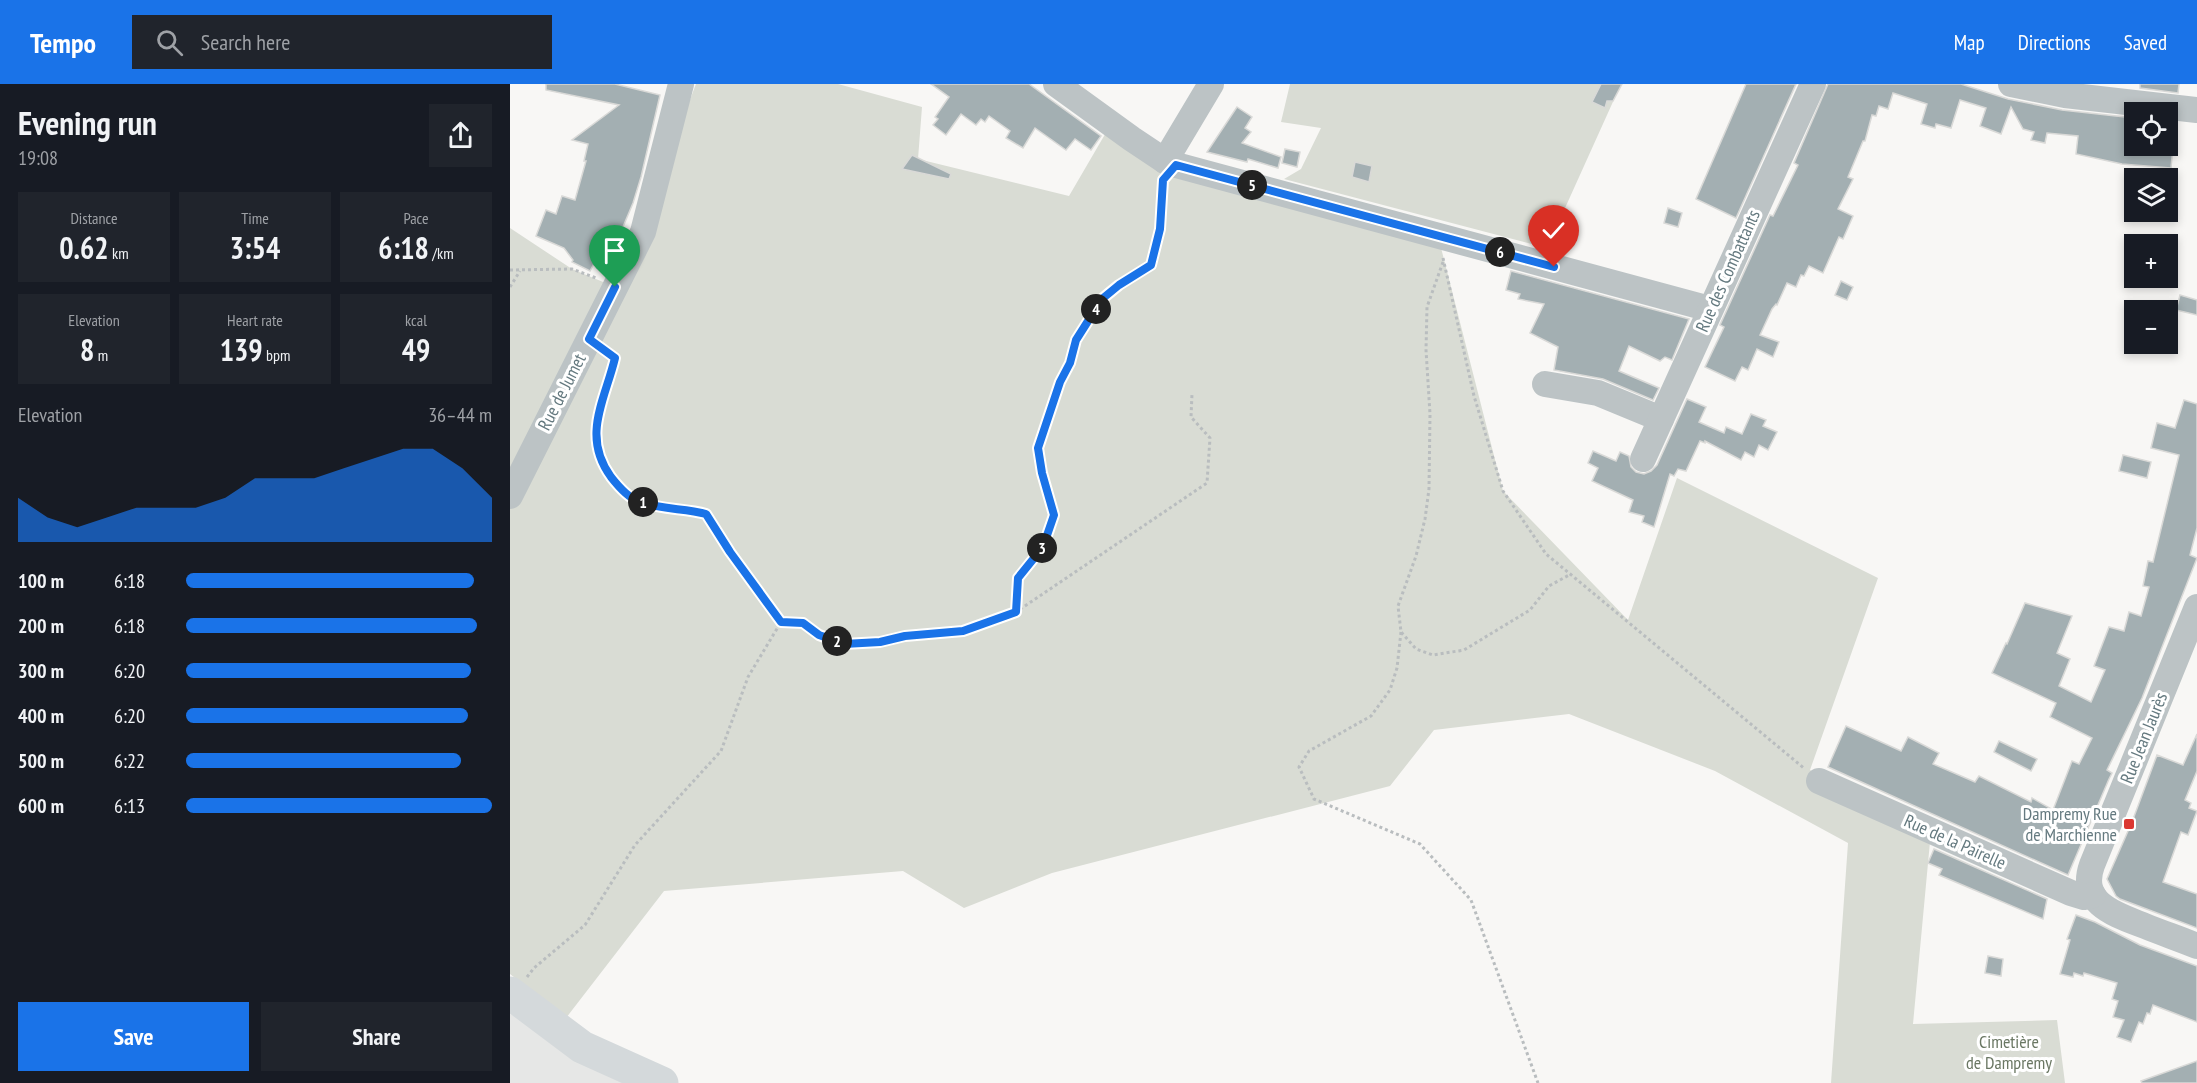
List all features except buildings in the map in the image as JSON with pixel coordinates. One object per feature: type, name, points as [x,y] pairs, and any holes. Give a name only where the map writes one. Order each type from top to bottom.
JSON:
[{"type":"main road","points":[[510,993],[582,1047],[662,1083]]},
{"type":"street","name":"Rue de Jumet","points":[[510,496],[643,232],[681,84]]},
{"type":"street","points":[[1056,84],[1170,163],[1710,309]]},
{"type":"street","points":[[1170,163],[1211,84]]},
{"type":"street","name":"Rue des Combattants","points":[[1643,459],[1813,84]]},
{"type":"street","points":[[2011,84],[2065,95],[2197,110]]},
{"type":"street","points":[[1545,384],[1598,393],[1661,419]]},
{"type":"street","name":"Rue Jean Jaurès","points":[[2093,895],[2089,882],[2090,871],[2189,653],[2197,607]]},
{"type":"street","name":"Rue de la Pairelle","points":[[1819,782],[2071,893],[2084,897],[2093,895]]},
{"type":"street","points":[[2093,895],[2112,913],[2197,946]]},
{"type":"path","points":[[1016,612],[1018,578],[1043,547],[1054,515],[1042,473],[1038,448],[1060,382],[1070,363],[1076,340],[1102,299],[1119,285],[1151,265],[1160,229],[1163,180],[1170,163]]},
{"type":"path","points":[[1538,1083],[1471,900],[1420,844],[1314,799],[1299,767],[1309,751],[1371,716],[1390,690],[1397,668],[1401,632],[1398,606],[1416,556],[1429,489],[1430,414],[1426,350],[1427,308],[1443,260],[1474,396],[1503,491],[1546,554],[1819,782]]},
{"type":"path","points":[[510,270],[572,269],[615,287]]},
{"type":"path","points":[[510,287],[520,271]]},
{"type":"path","points":[[589,339],[615,358],[601,399],[595,429],[602,464],[619,487],[637,501],[675,510],[706,514],[730,552],[781,622]]},
{"type":"path","points":[[781,622],[803,623],[819,635],[844,644],[880,642],[905,636],[963,631],[1016,612],[1207,483],[1210,438],[1191,417],[1192,394]]},
{"type":"path","points":[[1401,632],[1416,649],[1433,655],[1464,650],[1530,610],[1549,586],[1571,574]]},
{"type":"path","points":[[534,969],[585,925],[635,845],[721,752],[748,677],[781,622]]},
{"type":"shaded area","points":[[510,1014],[646,1083],[510,1083]]},
{"type":"green space","name":"Cimetière de Dampremy","points":[[696,84],[838,84],[922,107],[918,159],[1069,196],[1111,124],[1265,189],[1438,236],[1503,491],[1628,620],[1677,478],[1878,578],[1810,770],[1861,800],[1931,831],[1913,1024],[2057,1020],[2065,1083],[1831,1083],[1848,843],[1715,771],[1569,714],[1434,730],[1390,786],[1052,873],[964,908],[903,871],[664,891],[566,1018],[510,974],[510,228],[572,269],[615,287],[630,257]]},
{"type":"green space","points":[[1290,84],[1621,84],[1547,248],[1284,179],[1301,169],[1321,128],[1281,122]]},
{"type":"place","name":"Dampremy Rue de Marchienne","points":[[2129,824]]},
{"type":"route","points":[[615,287],[589,339],[615,358],[601,399],[595,429],[602,464],[619,487],[637,501],[675,510],[706,514],[730,552],[781,622],[803,623],[819,635],[844,644],[880,642],[905,636],[963,631],[1016,612],[1018,578],[1043,547],[1054,515],[1042,473],[1038,448],[1060,382],[1070,363],[1076,340],[1102,299],[1119,285],[1151,265],[1160,229],[1163,180],[1176,165],[1554,267]]}]
